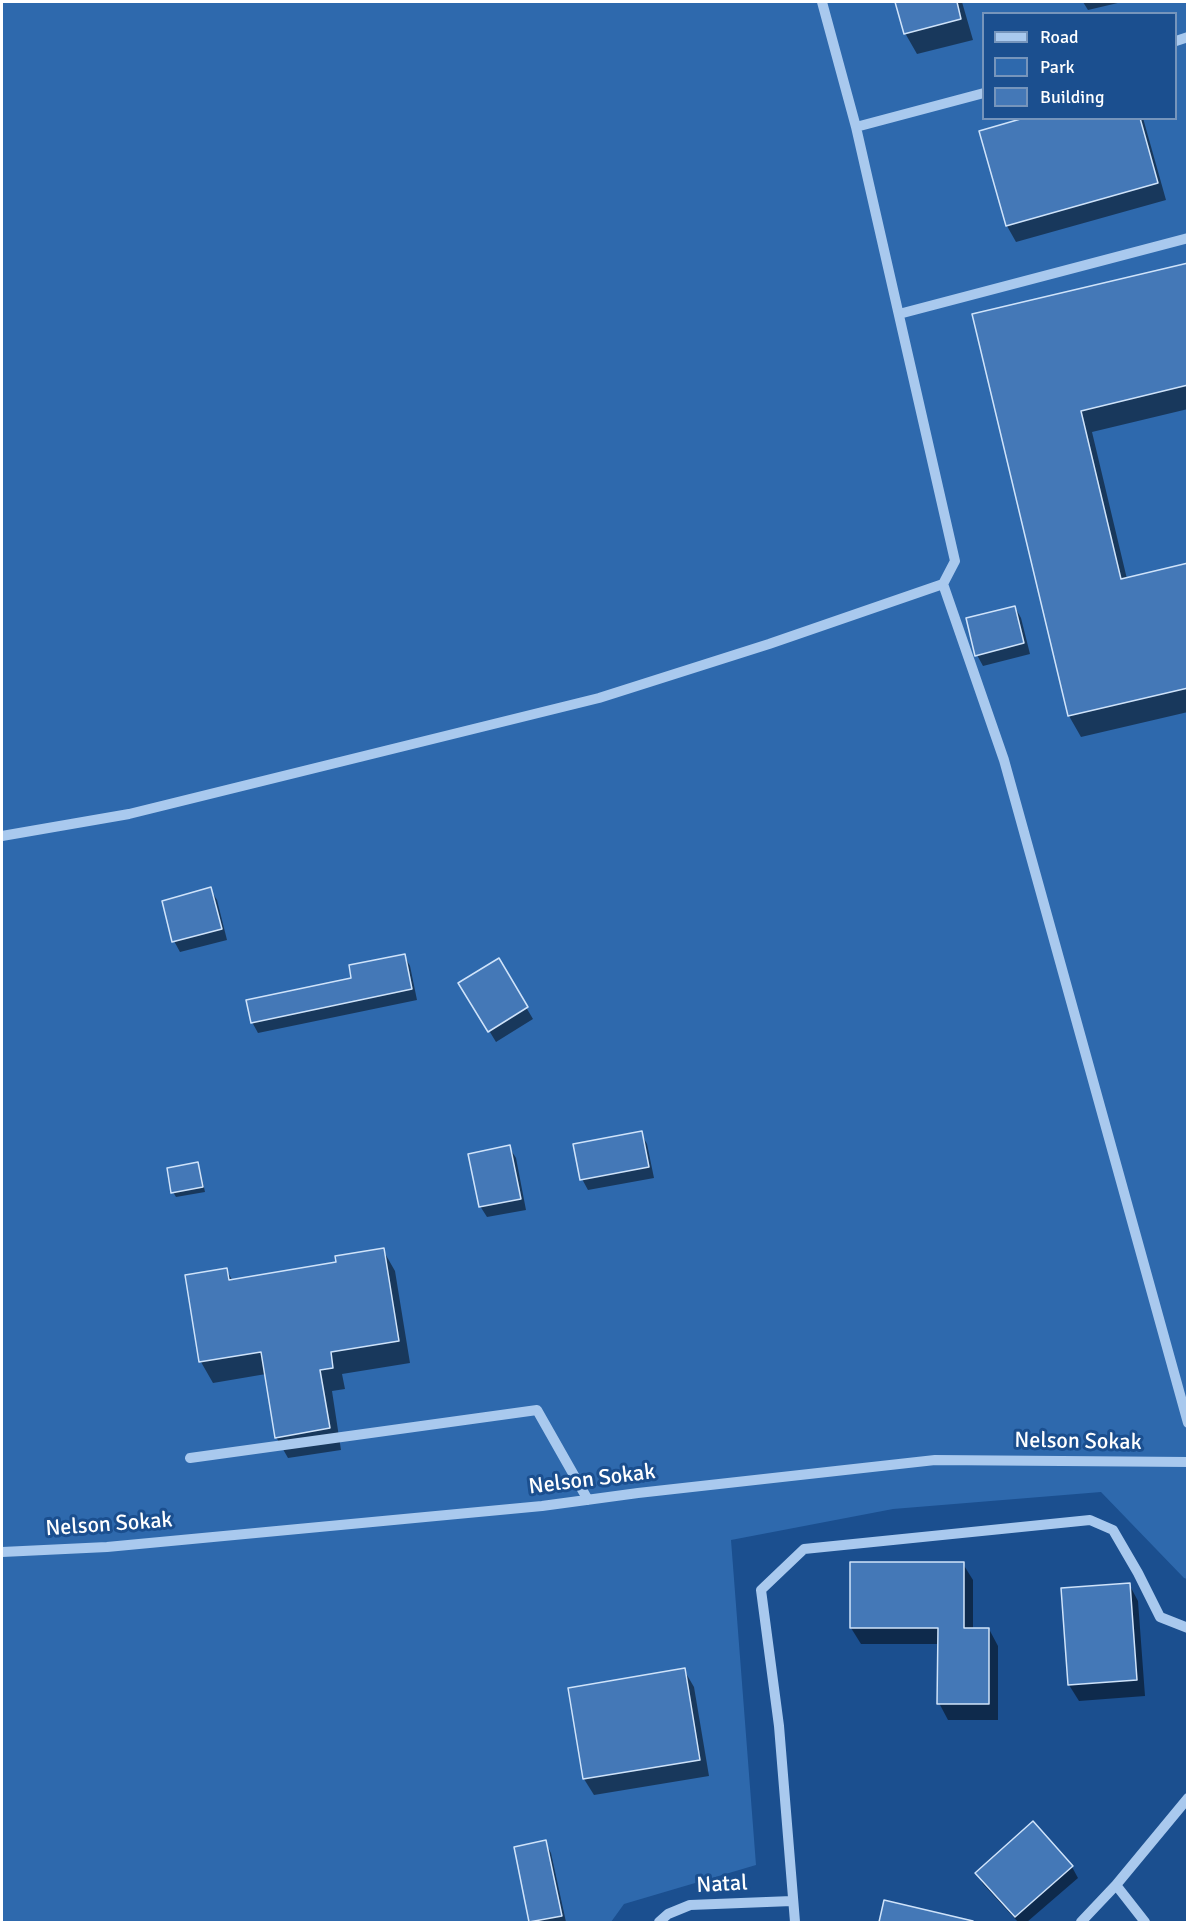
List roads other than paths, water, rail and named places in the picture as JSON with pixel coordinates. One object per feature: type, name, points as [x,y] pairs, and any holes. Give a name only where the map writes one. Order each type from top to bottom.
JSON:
[{"type":"street","points":[[2,836],[129,814],[599,698],[769,644],[943,584],[955,561],[856,127],[822,2]]},
{"type":"street","points":[[856,127],[982,94]]},
{"type":"street","points":[[899,314],[1188,238]]},
{"type":"street","points":[[943,584],[1004,760],[1188,1423]]},
{"type":"street","points":[[190,1458],[537,1410],[588,1500]]},
{"type":"street","name":"Nelson Sokak","points":[[2,1552],[107,1547],[531,1508],[935,1460],[1188,1462]]},
{"type":"street","points":[[795,1923],[779,1726],[761,1590],[804,1549],[1090,1520],[1113,1530],[1160,1617],[1188,1628]]},
{"type":"street","points":[[1081,1923],[1116,1885],[1188,1798]]},
{"type":"street","points":[[1116,1885],[1145,1923]]},
{"type":"street","name":"Natal","points":[[659,1923],[668,1914],[690,1905],[792,1901]]}]
